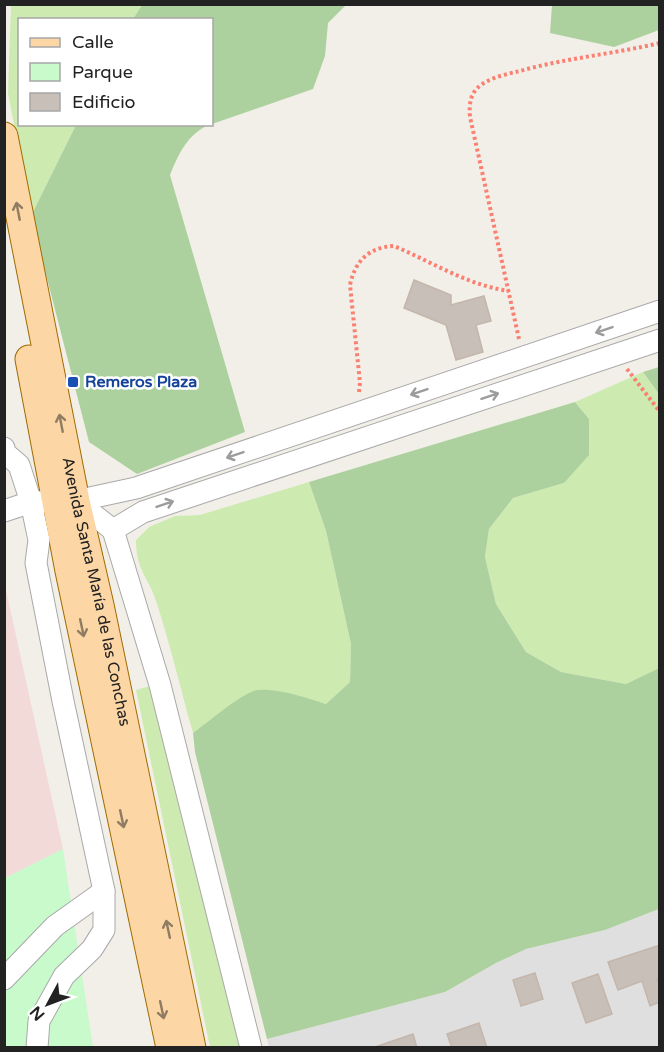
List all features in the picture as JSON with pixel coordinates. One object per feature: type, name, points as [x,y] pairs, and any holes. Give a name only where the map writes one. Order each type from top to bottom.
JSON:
[{"type":"main road","name":"Avenida Santa María de las Conchas","points":[[4,136],[54,501],[100,605],[192,1047]]},
{"type":"main road","name":"Avenida Santa María de las Conchas","points":[[4,234],[54,501],[171,1047]]},
{"type":"street","points":[[4,511],[136,488],[660,311]]},
{"type":"street","points":[[113,530],[143,512],[660,340]]},
{"type":"street","points":[[356,414],[364,438]]},
{"type":"street","points":[[5,452],[54,501],[113,530],[160,685],[251,1047]]},
{"type":"street","points":[[37,1047],[39,1021],[64,976],[92,949],[104,930],[104,891],[36,563],[39,540],[54,501]]},
{"type":"street","points":[[39,540],[69,571]]},
{"type":"street","points":[[4,979],[55,926],[104,891]]},
{"type":"path","points":[[523,357],[470,117],[469,103],[473,92],[482,84],[495,78],[554,61],[617,53],[660,43]]},
{"type":"path","points":[[356,414],[360,383],[350,285],[352,273],[359,260],[381,246],[394,246],[466,280],[508,291]]},
{"type":"path","points":[[615,354],[660,412]]},
{"type":"shaded area","points":[[4,581],[63,849],[5,878],[4,878]]},
{"type":"shaded area","points":[[659,909],[659,1047],[269,1048],[267,1039],[445,992],[526,949],[605,930]]},
{"type":"green space","points":[[142,4],[346,5],[328,23],[325,56],[313,89],[213,124],[213,18],[134,18]]},
{"type":"green space","points":[[11,5],[142,5],[134,18],[18,18],[18,126],[76,126],[31,216],[8,93]]},
{"type":"green space","points":[[552,5],[659,5],[659,30],[614,47],[550,33]]},
{"type":"green space","points":[[76,126],[207,126],[190,138],[170,175],[245,432],[137,474],[89,442],[31,216]]},
{"type":"green space","points":[[660,367],[659,394],[643,372]]},
{"type":"green space","points":[[643,372],[659,394],[659,668],[626,684],[561,672],[526,652],[496,604],[485,557],[489,529],[513,498],[564,483],[589,419],[575,402]]},
{"type":"green space","points":[[575,402],[589,419],[589,455],[564,483],[513,498],[489,529],[485,557],[496,604],[526,652],[561,672],[626,684],[659,668],[659,909],[605,930],[526,949],[445,992],[267,1039],[195,752],[193,733],[244,696],[258,690],[283,692],[326,704],[350,682],[351,644],[326,531],[309,482]]},
{"type":"green space","points":[[309,482],[326,531],[351,644],[350,682],[326,704],[296,695],[230,705],[193,733],[157,604],[138,560],[136,540],[149,527],[175,516],[200,515]]},
{"type":"green space","points":[[150,686],[240,1047],[210,1047],[136,690]]},
{"type":"green space","points":[[63,849],[93,1047],[5,1048],[5,878]]},
{"type":"building","points":[[414,280],[451,295],[451,305],[484,296],[491,321],[476,325],[483,352],[456,360],[446,325],[404,308]]},
{"type":"building","points":[[660,945],[660,979],[657,979],[660,987],[660,1002],[650,1006],[642,981],[618,990],[608,962]]},
{"type":"building","points":[[535,973],[543,999],[521,1006],[513,980]]},
{"type":"building","points":[[598,974],[612,1014],[586,1023],[572,983]]},
{"type":"building","points":[[479,1023],[487,1048],[452,1048],[447,1034]]},
{"type":"building","points":[[413,1034],[417,1048],[372,1048]]},
{"type":"place","name":"Remeros Plaza","points":[[73,382]]}]
